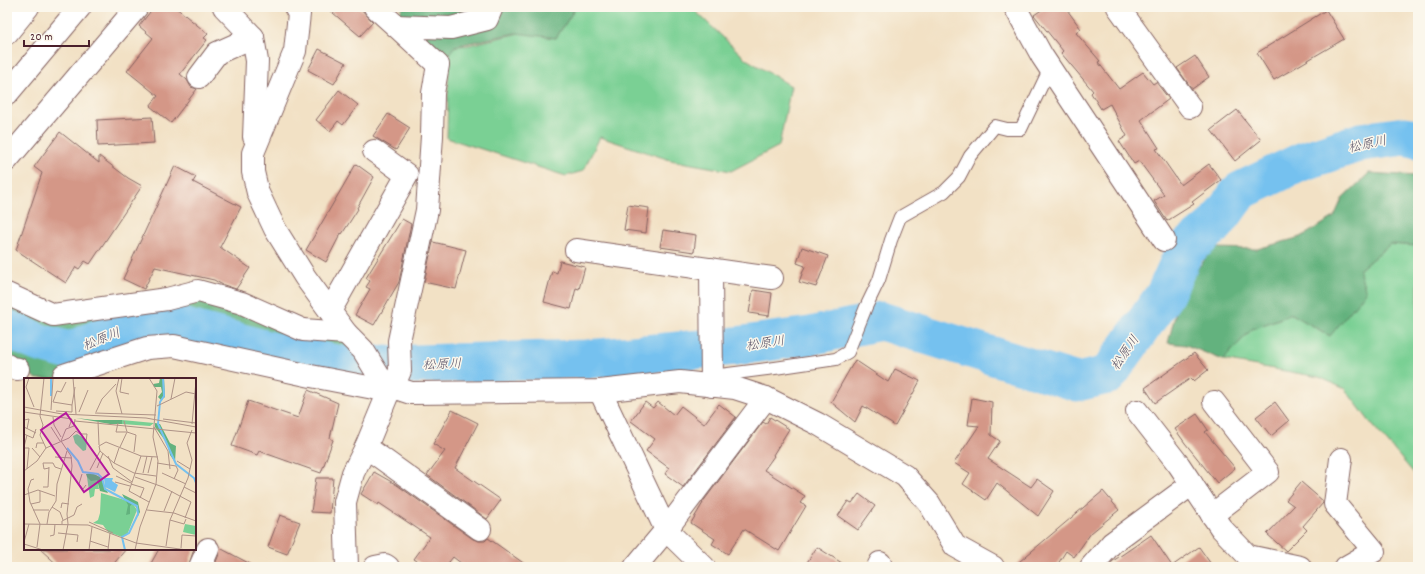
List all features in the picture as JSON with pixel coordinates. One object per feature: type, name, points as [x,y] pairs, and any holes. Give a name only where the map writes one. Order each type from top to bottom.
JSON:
[{"type":"main road","points":[[7,32],[28,7]]},
{"type":"main road","points":[[7,94],[80,7]]},
{"type":"main road","points":[[7,160],[138,7]]},
{"type":"main road","points":[[224,7],[253,37],[257,61],[253,172],[258,193],[275,229],[305,277],[346,333],[391,382],[411,393],[600,391],[680,382],[712,376],[735,388],[766,398],[818,424],[905,476],[929,503],[956,546],[993,567]]},
{"type":"main road","points":[[254,153],[295,51],[299,14],[295,7]]},
{"type":"main road","points":[[347,567],[345,502],[353,473],[366,447],[391,382],[426,210],[432,136],[433,93],[438,65],[376,7]]},
{"type":"main road","points":[[396,26],[451,28],[487,19],[492,7]]},
{"type":"main road","points":[[1015,7],[1050,68],[1164,240]]},
{"type":"main road","points":[[1118,7],[1190,107]]},
{"type":"main road","points":[[199,77],[217,53],[253,37]]},
{"type":"main road","points":[[330,311],[407,175],[374,151]]},
{"type":"main road","points":[[576,250],[772,278]]},
{"type":"main road","points":[[711,269],[712,376]]},
{"type":"main road","points":[[7,294],[53,315],[167,299],[198,291],[242,303],[304,330],[346,333]]},
{"type":"main road","points":[[64,375],[147,348],[174,346],[303,374],[391,382]]},
{"type":"main road","points":[[600,391],[666,530],[704,567]]},
{"type":"main road","points":[[635,567],[666,530],[766,398]]},
{"type":"main road","points":[[1212,515],[1268,472],[1214,402]]},
{"type":"main road","points":[[1137,410],[1179,465],[1221,528],[1248,556],[1300,567]]},
{"type":"main road","points":[[366,447],[480,529]]},
{"type":"main road","points":[[1341,459],[1335,504],[1374,551],[1346,567]]},
{"type":"main road","points":[[1091,567],[1112,543],[1192,484]]},
{"type":"main road","points":[[375,567],[385,565],[388,567]]},
{"type":"lane","points":[[712,376],[836,359],[848,352],[866,306],[879,280],[891,240],[900,218],[944,192],[959,177],[970,156],[995,126],[1007,129],[1021,129],[1050,68]]},
{"type":"green space","points":[[402,7],[576,7],[556,38],[516,33],[455,46],[443,61],[396,26]]},
{"type":"green space","points":[[576,7],[691,7],[746,59],[791,86],[779,146],[731,171],[670,160],[600,137],[583,171],[566,176],[447,138],[449,47],[469,45],[523,32],[556,38]]},
{"type":"green space","points":[[1369,173],[1418,176],[1418,246],[1390,244],[1359,270],[1366,292],[1330,336],[1292,314],[1252,329],[1223,360],[1186,345],[1168,343],[1177,308],[1198,268],[1214,248],[1257,249],[1301,237],[1334,217],[1342,199]]},
{"type":"green space","points":[[1390,244],[1418,246],[1418,478],[1370,422],[1345,389],[1319,377],[1223,360],[1252,329],[1292,314],[1330,336],[1359,270]]},
{"type":"green space","points":[[203,293],[348,336],[372,384],[182,343],[55,378],[35,378],[7,360],[7,294],[30,310]]},
{"type":"building","points":[[154,7],[175,7],[208,34],[204,38],[207,40],[180,74],[187,80],[191,87],[197,89],[171,123],[150,106],[158,96],[127,71],[153,38],[139,26]]},
{"type":"building","points":[[326,7],[359,7],[373,22],[360,36]]},
{"type":"building","points":[[1046,7],[1065,7],[1081,29],[1076,33],[1100,61],[1098,62],[1119,89],[1143,72],[1153,84],[1156,82],[1169,99],[1141,120],[1159,148],[1156,149],[1181,185],[1209,164],[1221,180],[1192,202],[1194,204],[1167,221],[1154,201],[1164,195],[1139,161],[1134,164],[1119,141],[1127,136],[1110,104],[1101,109],[1091,93],[1093,91],[1061,53],[1063,51],[1034,15]]},
{"type":"building","points":[[1326,10],[1344,39],[1274,80],[1257,53]]},
{"type":"building","points":[[319,49],[346,63],[334,84],[308,70]]},
{"type":"building","points":[[1195,56],[1209,77],[1192,89],[1177,68]]},
{"type":"building","points":[[339,90],[358,105],[343,125],[338,121],[330,131],[316,120]]},
{"type":"building","points":[[1237,110],[1261,140],[1235,161],[1211,130]]},
{"type":"building","points":[[388,114],[410,128],[396,150],[373,136]]},
{"type":"building","points":[[152,117],[154,143],[98,146],[97,120]]},
{"type":"building","points":[[60,132],[99,163],[99,156],[128,178],[142,186],[90,264],[85,261],[79,269],[76,267],[66,283],[16,250],[42,173],[34,167]]},
{"type":"building","points":[[356,164],[374,177],[357,208],[358,209],[342,234],[341,233],[326,262],[306,250]]},
{"type":"building","points":[[175,166],[196,177],[193,182],[241,207],[220,247],[250,268],[236,289],[214,280],[155,267],[144,289],[123,279]]},
{"type":"building","points":[[628,205],[649,208],[646,233],[624,230]]},
{"type":"building","points":[[402,219],[411,224],[399,282],[374,325],[355,315],[370,289],[366,287],[370,281],[366,278]]},
{"type":"building","points":[[663,230],[696,235],[694,252],[660,247]]},
{"type":"building","points":[[433,242],[466,250],[456,289],[424,282]]},
{"type":"building","points":[[802,247],[828,256],[816,287],[799,282],[805,266],[797,263]]},
{"type":"building","points":[[560,261],[585,267],[579,289],[576,288],[571,309],[544,302],[552,271],[557,273]]},
{"type":"building","points":[[753,290],[772,293],[769,316],[749,313]]},
{"type":"building","points":[[1194,353],[1208,370],[1194,381],[1191,378],[1155,403],[1145,388]]},
{"type":"building","points":[[855,360],[888,382],[895,369],[920,381],[895,426],[863,406],[855,422],[831,402]]},
{"type":"building","points":[[308,390],[338,403],[330,438],[333,440],[321,473],[259,451],[257,455],[232,446],[248,401],[298,418]]},
{"type":"building","points":[[972,398],[992,402],[991,435],[1000,441],[988,459],[1031,487],[1037,479],[1054,491],[1038,516],[997,483],[986,500],[963,484],[970,473],[954,463],[979,426],[968,425]]},
{"type":"building","points":[[645,402],[653,408],[658,402],[674,415],[681,406],[704,424],[719,404],[736,417],[683,487],[665,474],[669,468],[646,451],[655,439],[631,421]]},
{"type":"building","points":[[1275,402],[1289,421],[1271,436],[1256,417]]},
{"type":"building","points":[[452,410],[478,423],[455,468],[501,500],[487,519],[427,475],[445,451],[433,444]]},
{"type":"building","points":[[1197,414],[1208,430],[1205,432],[1235,468],[1217,483],[1175,429]]},
{"type":"building","points":[[770,417],[789,429],[773,455],[774,456],[764,470],[805,496],[800,503],[806,506],[779,551],[744,529],[728,554],[712,544],[715,539],[691,523],[702,503],[763,422],[766,424]]},
{"type":"building","points":[[374,472],[397,485],[473,539],[485,541],[488,538],[529,567],[466,567],[453,557],[445,567],[426,567],[414,559],[430,537],[379,503],[378,505],[361,494]]},
{"type":"building","points":[[316,478],[333,478],[330,513],[311,512]]},
{"type":"building","points":[[1301,482],[1323,501],[1323,503],[1303,526],[1307,530],[1286,551],[1267,534],[1294,506],[1286,500]]},
{"type":"building","points":[[1103,491],[1119,510],[1091,533],[1074,557],[1066,551],[1056,567],[1013,567]]},
{"type":"building","points":[[859,494],[875,506],[858,530],[838,516],[848,501],[852,503]]},
{"type":"building","points":[[280,515],[300,522],[287,554],[268,547]]},
{"type":"building","points":[[1151,535],[1172,566],[1199,547],[1213,567],[1108,567],[1113,561]]},
{"type":"building","points":[[817,547],[848,567],[804,567]]},
{"type":"building","points":[[220,548],[256,567],[214,567]]},
{"type":"building","points":[[41,550],[125,550],[111,567],[60,567]]},
{"type":"building","points":[[158,550],[194,550],[188,567],[149,567]]},
{"type":"waterway","name":"松原川","points":[[7,329],[40,343],[70,351],[120,329],[182,327],[279,353],[347,366],[587,359],[736,346],[810,336],[881,321],[1077,382],[1108,375],[1165,294],[1185,250],[1216,224],[1240,191],[1301,162],[1361,142],[1405,136],[1418,139]]}]
